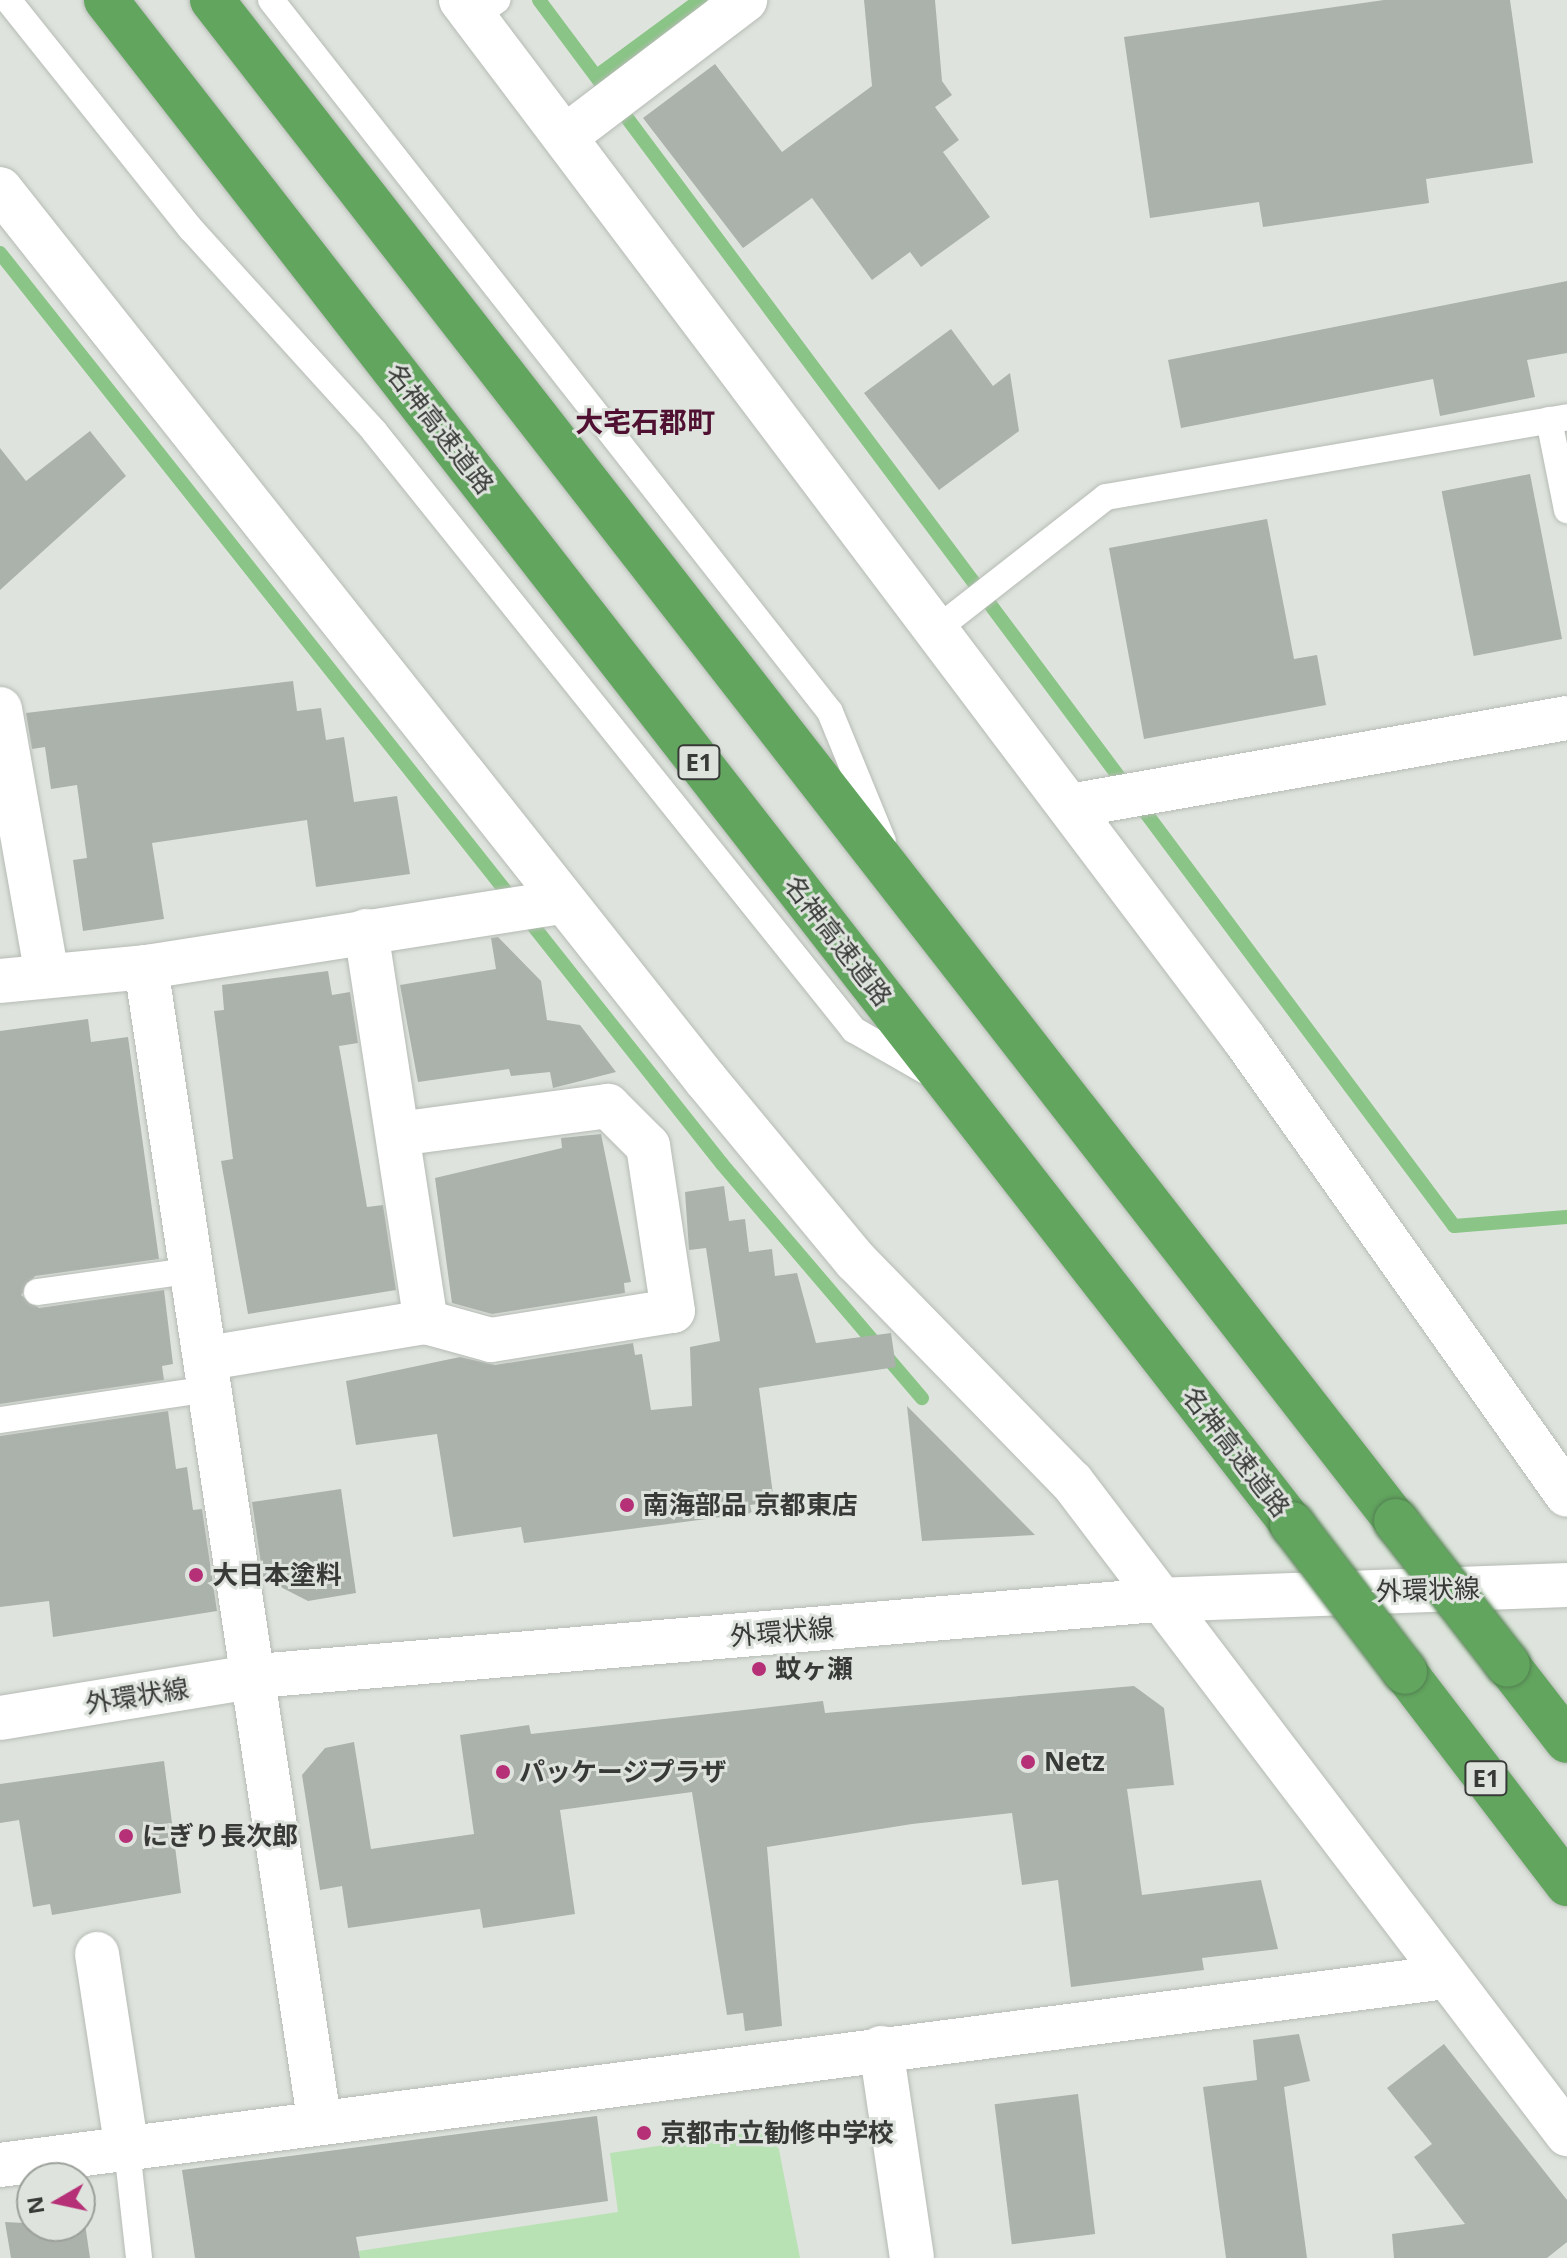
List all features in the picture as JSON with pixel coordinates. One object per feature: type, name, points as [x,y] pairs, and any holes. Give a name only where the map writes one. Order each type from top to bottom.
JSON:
[{"type":"highway","name":"名神高速道路","points":[[106,0],[1292,1524],[1567,1884]]},
{"type":"highway","points":[[212,0],[1567,1741]]},
{"type":"street","points":[[566,136],[745,0]]},
{"type":"street","points":[[477,6],[566,136],[1070,806],[1437,1303],[1567,1495]]},
{"type":"street","points":[[0,189],[560,902],[856,1261],[1072,1482],[1157,1600],[1567,2134]]},
{"type":"street","points":[[0,709],[47,976]]},
{"type":"street","points":[[1070,806],[1567,718]]},
{"type":"street","points":[[0,981],[146,967],[560,902]]},
{"type":"street","points":[[366,931],[426,1322]]},
{"type":"street","points":[[146,967],[257,1676],[319,2119]]},
{"type":"street","points":[[210,1374],[426,1322],[491,1340],[673,1311],[648,1146],[608,1106],[399,1134]]},
{"type":"street","name":"外環状線","points":[[0,1718],[257,1676],[1157,1600],[1567,1585]]},
{"type":"street","points":[[97,1954],[127,2149]]},
{"type":"street","points":[[0,2165],[319,2119],[1445,1977]]},
{"type":"street","points":[[881,2048],[912,2258]]},
{"type":"lane","points":[[8,0],[191,229],[374,431],[854,1030],[950,1085]]},
{"type":"lane","points":[[271,0],[830,712],[902,887]]},
{"type":"lane","points":[[937,629],[1106,497],[1558,418],[1567,510]]},
{"type":"lane","points":[[37,1292],[195,1270]]},
{"type":"lane","points":[[0,1420],[210,1374]]},
{"type":"lane","points":[[127,2149],[139,2258]]},
{"type":"green space","points":[[775,2129],[800,2258],[360,2258],[359,2251],[618,2212],[610,2153]]},
{"type":"building","points":[[864,0],[935,0],[942,81],[952,95],[935,107],[959,140],[943,152],[990,217],[921,267],[910,252],[872,280],[812,198],[743,248],[643,118],[715,64],[782,152],[872,86]]},
{"type":"building","points":[[1384,0],[1510,0],[1533,163],[1426,179],[1429,203],[1263,227],[1259,202],[1150,218],[1124,37]]},
{"type":"building","points":[[1567,281],[1567,353],[1527,360],[1535,397],[1440,416],[1433,379],[1181,428],[1168,360]]},
{"type":"building","points":[[951,329],[993,386],[1010,373],[1019,431],[939,490],[864,393]]},
{"type":"building","points":[[90,431],[126,476],[0,590],[0,448],[26,481]]},
{"type":"building","points":[[1530,474],[1562,639],[1474,656],[1442,491]]},
{"type":"building","points":[[1267,519],[1294,659],[1317,655],[1326,705],[1144,739],[1109,548]]},
{"type":"building","points":[[293,681],[297,711],[321,708],[326,740],[344,737],[354,802],[397,796],[410,874],[316,887],[307,820],[152,843],[164,919],[83,931],[73,860],[87,858],[77,785],[51,789],[45,747],[32,749],[26,713]]},
{"type":"building","points":[[498,937],[541,981],[547,1020],[580,1025],[616,1072],[553,1088],[550,1072],[511,1076],[509,1069],[418,1082],[400,985],[496,969],[491,938]]},
{"type":"building","points":[[328,971],[332,995],[350,992],[358,1043],[339,1046],[367,1207],[383,1205],[396,1290],[248,1314],[221,1161],[233,1159],[214,1011],[224,1010],[222,985]]},
{"type":"building","points":[[88,1019],[91,1042],[128,1037],[159,1259],[35,1276],[21,1295],[39,1308],[164,1290],[173,1364],[162,1366],[164,1380],[0,1404],[0,1031]]},
{"type":"building","points":[[601,1134],[631,1282],[624,1283],[625,1293],[492,1314],[452,1303],[435,1178],[562,1148],[561,1138]]},
{"type":"building","points":[[724,1186],[729,1221],[745,1219],[749,1252],[772,1249],[775,1276],[797,1273],[816,1343],[891,1333],[896,1367],[759,1388],[774,1502],[750,1505],[752,1513],[524,1543],[521,1527],[453,1537],[437,1434],[356,1445],[346,1381],[460,1357],[495,1365],[633,1343],[635,1355],[642,1354],[651,1410],[692,1406],[690,1347],[720,1341],[706,1248],[689,1250],[685,1192]]},
{"type":"building","points":[[907,1406],[1035,1535],[922,1541]]},
{"type":"building","points":[[168,1411],[176,1469],[187,1467],[193,1510],[202,1509],[217,1611],[53,1637],[49,1601],[0,1607],[0,1436]]},
{"type":"building","points":[[341,1489],[356,1593],[308,1601],[263,1578],[252,1502]]},
{"type":"building","points":[[1134,1686],[1164,1708],[1174,1785],[1127,1789],[1142,1895],[1261,1880],[1278,1949],[1202,1958],[1204,1970],[1071,1987],[1058,1880],[1022,1885],[1012,1813],[912,1824],[767,1847],[782,2026],[745,2031],[743,2013],[727,2015],[692,1792],[560,1810],[575,1914],[483,1928],[480,1909],[348,1928],[342,1886],[320,1890],[302,1775],[325,1748],[354,1742],[371,1849],[474,1834],[460,1735],[529,1725],[531,1734],[823,1701],[825,1713]]},
{"type":"building","points":[[164,1761],[181,1893],[52,1915],[50,1904],[33,1907],[19,1820],[0,1823],[0,1784]]},
{"type":"building","points":[[1299,2034],[1310,2081],[1284,2087],[1307,2258],[1226,2258],[1203,2087],[1257,2080],[1253,2040]]},
{"type":"building","points":[[1444,2044],[1567,2200],[1567,2242],[1547,2258],[1394,2258],[1392,2234],[1465,2224],[1414,2157],[1432,2144],[1387,2088]]},
{"type":"building","points":[[1078,2094],[1095,2234],[1012,2244],[995,2104]]},
{"type":"building","points":[[597,2116],[608,2201],[356,2237],[360,2258],[195,2258],[182,2170]]},
{"type":"building","points":[[5,2222],[16,2223],[16,2242],[88,2242],[90,2258],[11,2258]]},
{"type":"waterway","points":[[539,0],[1454,1226],[1567,1217]]},
{"type":"waterway","points":[[597,76],[700,0]]},
{"type":"waterway","points":[[0,253],[722,1164],[922,1398]]},
{"type":"place","name":"南海部品 京都東店","points":[[627,1505]]},
{"type":"place","name":"大日本塗料","points":[[196,1575]]},
{"type":"place","name":"蚊ヶ瀬","points":[[759,1669]]},
{"type":"place","name":"Netz","points":[[1028,1762]]},
{"type":"place","name":"パッケージプラザ","points":[[503,1772]]},
{"type":"place","name":"にぎり長次郎","points":[[126,1836]]},
{"type":"place","name":"京都市立勧修中学校","points":[[644,2133]]},
{"type":"district","name":"大宅石郡町","points":[[645,421]]}]
